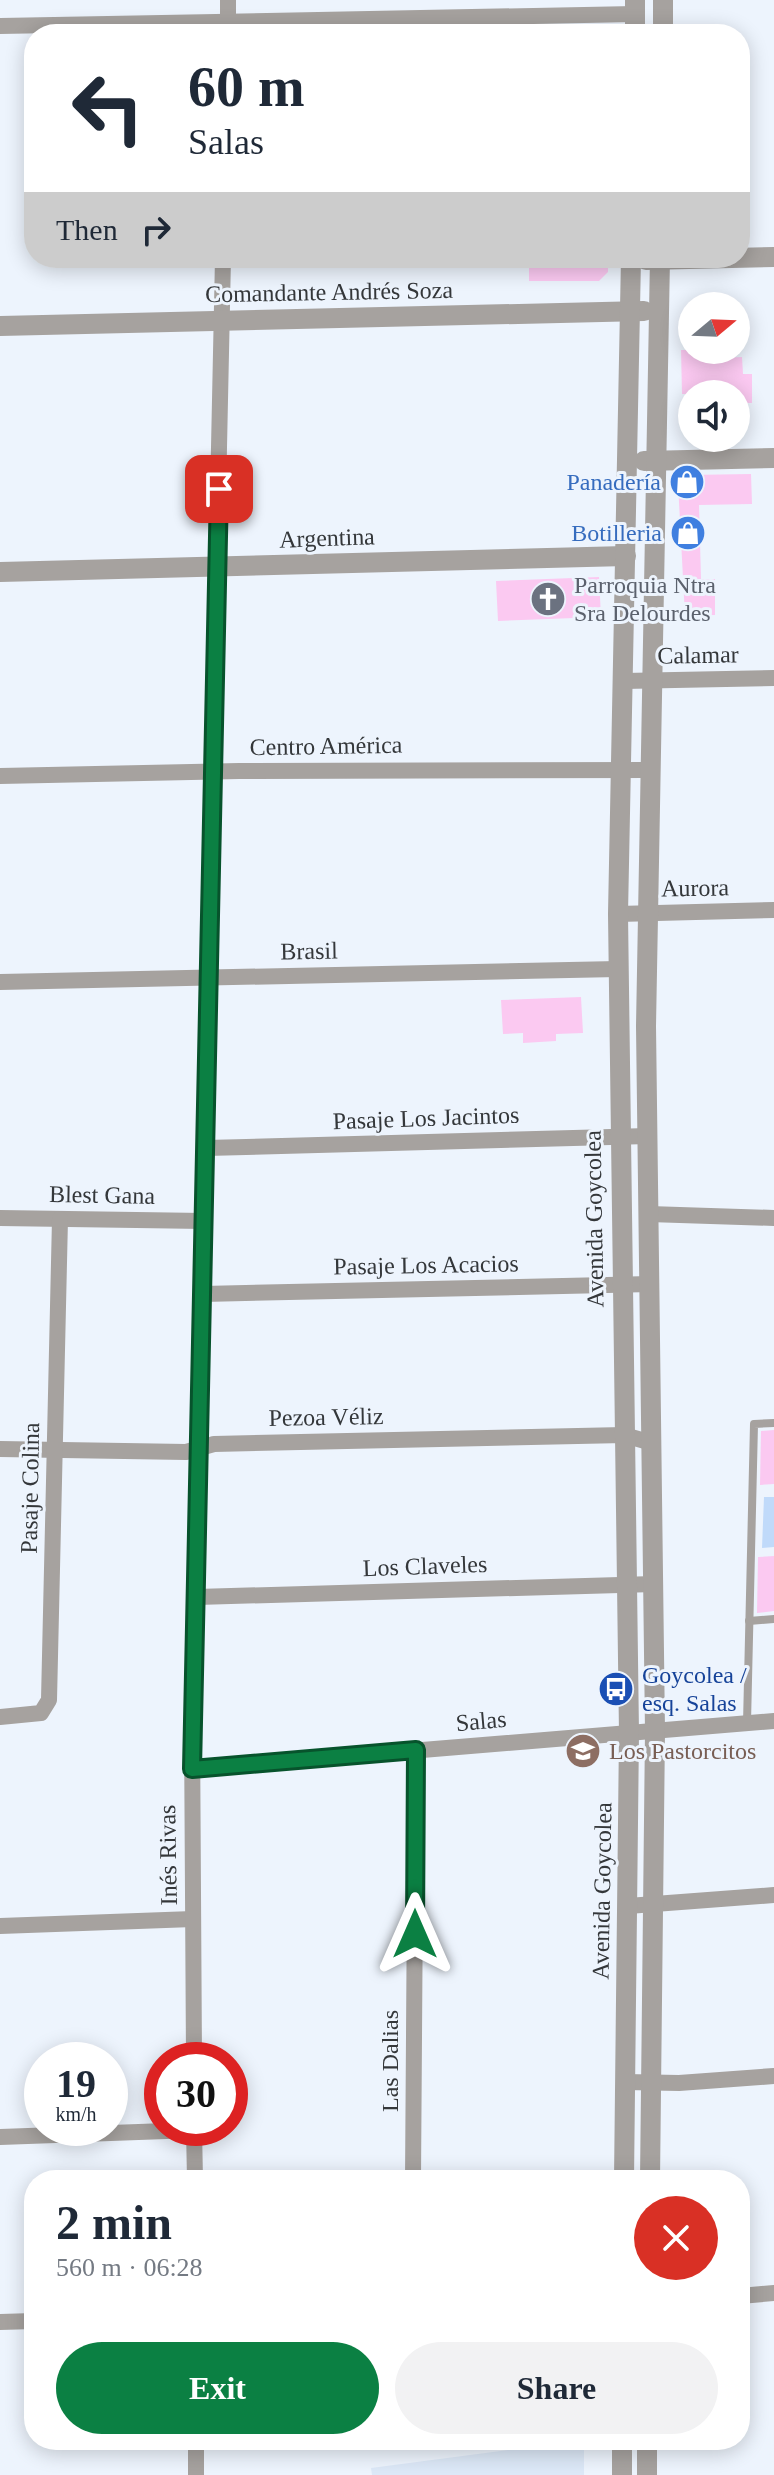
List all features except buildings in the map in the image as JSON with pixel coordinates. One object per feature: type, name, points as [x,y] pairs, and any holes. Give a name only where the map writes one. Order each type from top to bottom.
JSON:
[{"type":"street","points":[[228,0],[228,24]]},
{"type":"street","points":[[663,0],[663,24]]},
{"type":"street","points":[[364,24],[635,16]]},
{"type":"street","points":[[0,26],[24,26]]},
{"type":"street","points":[[750,257],[774,257]]},
{"type":"street","name":"Inés Rivas","points":[[194,2042],[192,1769],[223,268]]},
{"type":"street","name":"Avenida Goycolea","points":[[624,2170],[629,1733],[618,914],[631,268]]},
{"type":"street","points":[[650,2170],[655,1731],[648,913],[660,268]]},
{"type":"street","name":"Comandante Andrés Soza","points":[[0,326],[659,310]]},
{"type":"street","points":[[628,461],[774,458]]},
{"type":"street","name":"Argentina","points":[[0,572],[655,555]]},
{"type":"street","name":"Calamar","points":[[624,681],[774,678]]},
{"type":"street","name":"Centro América","points":[[0,776],[621,767],[652,770]]},
{"type":"street","name":"Aurora","points":[[618,914],[774,910]]},
{"type":"street","name":"Brasil","points":[[0,982],[618,969]]},
{"type":"street","name":"Pasaje Los Jacintos","points":[[206,1148],[648,1136]]},
{"type":"street","points":[[649,1214],[774,1218]]},
{"type":"street","name":"Blest Gana","points":[[0,1218],[204,1221]]},
{"type":"street","name":"Pasaje Colina","points":[[0,1717],[41,1713],[48,1706],[60,1219]]},
{"type":"street","name":"Pasaje Los Acacios","points":[[203,1294],[651,1284]]},
{"type":"street","name":"Pezoa Véliz","points":[[0,1449],[186,1452],[214,1444],[624,1435],[652,1443]]},
{"type":"street","name":"Los Claveles","points":[[197,1597],[654,1584]]},
{"type":"street","name":"Salas","points":[[192,1769],[774,1721]]},
{"type":"street","name":"Las Dalias","points":[[413,2170],[416,1750]]},
{"type":"street","points":[[628,1906],[774,1895]]},
{"type":"street","points":[[0,1926],[193,1919]]},
{"type":"street","points":[[625,2082],[774,2076]]},
{"type":"street","points":[[0,2137],[144,2131]]},
{"type":"street","points":[[194,2146],[195,2170]]},
{"type":"street","points":[[750,2295],[774,2293]]},
{"type":"street","points":[[0,2322],[24,2321]]},
{"type":"street","points":[[196,2450],[196,2475]]},
{"type":"street","points":[[622,2450],[622,2475]]},
{"type":"street","points":[[647,2450],[647,2475]]},
{"type":"lane","points":[[747,1723],[754,1424],[774,1423]]},
{"type":"lane","points":[[749,1621],[774,1619]]},
{"type":"shaded area","points":[[764,1497],[774,1497],[774,1547],[762,1548]]},
{"type":"shaded area","points":[[508,2450],[584,2450],[584,2475],[372,2475],[371,2468]]},
{"type":"place","name":"Panadería","points":[[687,482]]},
{"type":"place","name":"Botilleria","points":[[688,533]]},
{"type":"place","name":"Parroquia Ntra Sra Delourdes","points":[[548,599]]},
{"type":"place","name":"Goycolea / esq. Salas","points":[[616,1689]]},
{"type":"place","name":"Los Pastorcitos","points":[[583,1751]]},
{"type":"route","points":[[219,489],[192,1769],[416,1750],[415,1934]]}]
